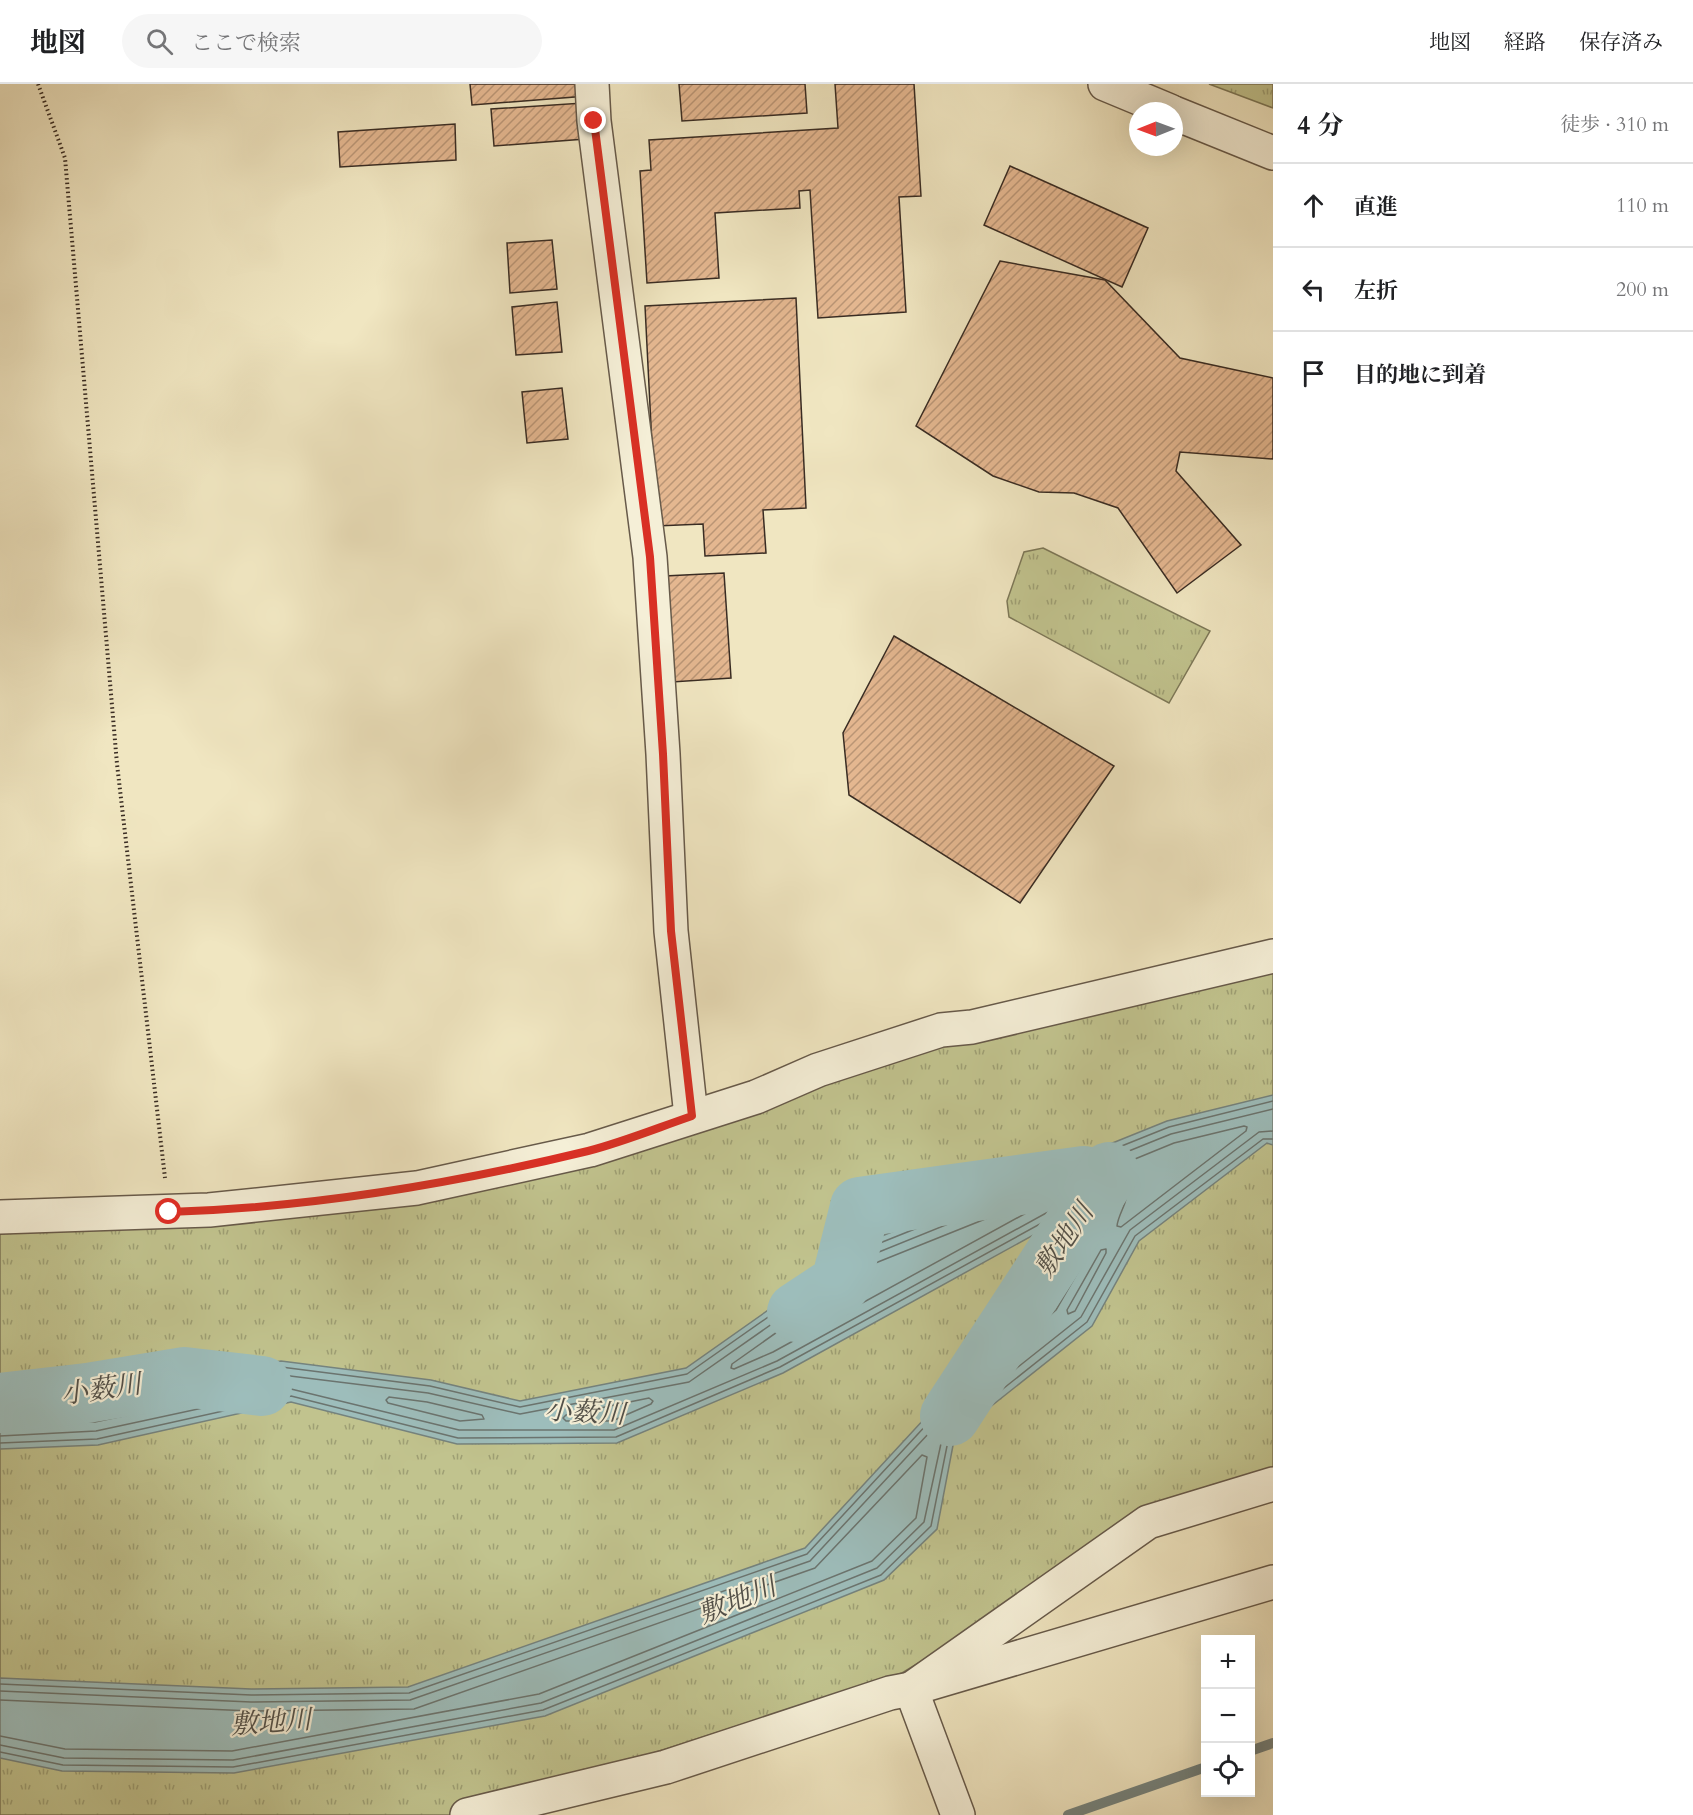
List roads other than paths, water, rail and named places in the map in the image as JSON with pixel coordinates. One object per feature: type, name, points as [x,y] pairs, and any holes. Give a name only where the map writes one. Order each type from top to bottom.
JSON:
[{"type":"street","points":[[592,84],[594,121],[650,557],[663,754],[671,931],[692,1116]]},
{"type":"street","points":[[1105,84],[1148,102]]},
{"type":"street","points":[[1183,117],[1273,153]]},
{"type":"street","points":[[0,1217],[209,1210],[417,1188],[590,1150],[756,1097],[818,1070],[941,1030],[972,1027],[1273,956]]},
{"type":"street","points":[[911,1689],[1148,1522],[1273,1484]]},
{"type":"street","points":[[467,1815],[666,1767],[890,1693],[911,1689],[1273,1582]]},
{"type":"street","points":[[911,1689],[958,1815]]},
{"type":"water","points":[[1273,1095],[1273,1145],[1267,1143],[1139,1241],[1092,1326],[955,1435],[937,1529],[884,1580],[545,1716],[234,1773],[62,1771],[0,1758],[0,1678],[251,1689],[408,1687],[805,1548],[974,1365],[1046,1302],[1106,1195],[783,1373],[617,1443],[457,1444],[291,1402],[98,1445],[0,1449],[0,1407],[281,1361],[431,1380],[520,1401],[686,1368],[862,1244],[1167,1121]]},
{"type":"waterway","name":"敷地川","points":[[950,1416],[1109,1172]]},
{"type":"waterway","name":"小薮川","points":[[797,1312],[841,1283],[860,1207],[1084,1176]]},
{"type":"waterway","name":"小薮川","points":[[0,1403],[87,1393],[184,1377],[262,1386]]},
{"type":"waterway","points":[[1255,1749],[1273,1743]]},
{"type":"waterway","points":[[1068,1815],[1201,1769]]}]
